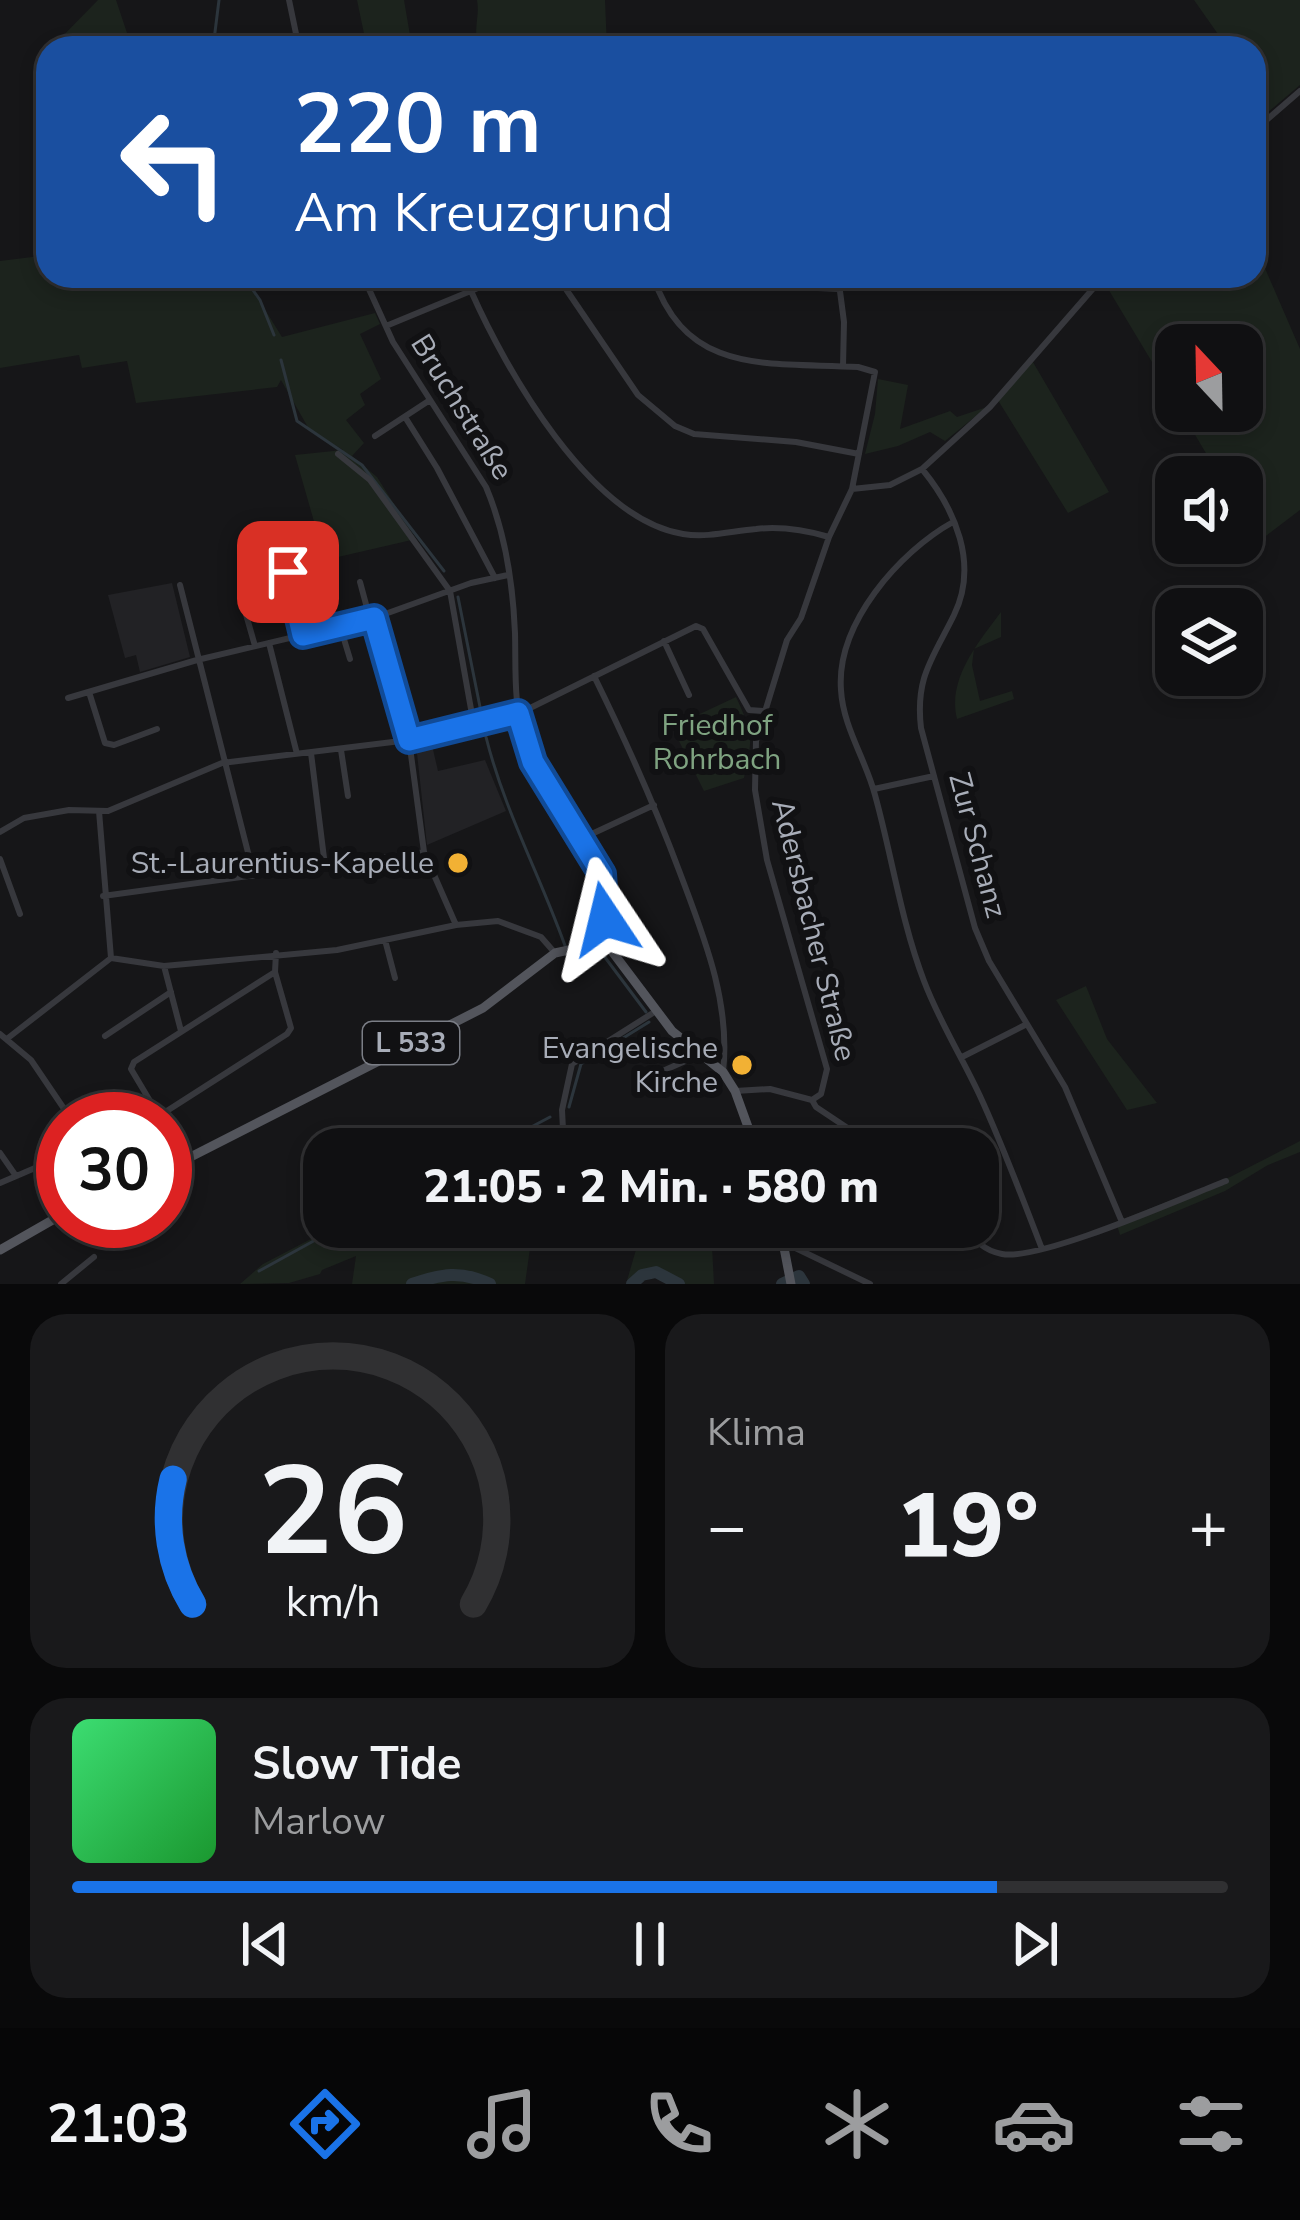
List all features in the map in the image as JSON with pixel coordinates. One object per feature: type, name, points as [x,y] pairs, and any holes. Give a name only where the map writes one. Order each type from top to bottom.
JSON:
[{"type":"main road","points":[[563,950],[601,946],[617,956],[672,1031],[723,1072],[749,1128]]},
{"type":"main road","name":"L 533","points":[[192,1156],[495,1001],[563,950]]},
{"type":"main road","points":[[0,1250],[36,1229]]},
{"type":"main road","points":[[786,1248],[791,1284]]},
{"type":"street","points":[[289,0],[296,36]]},
{"type":"street","points":[[1266,121],[1300,91]]},
{"type":"street","name":"Bruchstraße","points":[[369,288],[386,326],[495,507],[515,634],[518,713],[537,768],[583,838],[604,887],[601,946]]},
{"type":"street","points":[[386,326],[478,288]]},
{"type":"street","points":[[564,288],[638,394],[675,426],[694,434],[796,442],[859,454]]},
{"type":"street","points":[[659,288],[675,323],[720,356],[843,366],[840,289],[817,288]]},
{"type":"street","points":[[852,489],[890,485],[922,469],[990,407],[1094,288]]},
{"type":"street","points":[[471,291],[501,354],[543,416],[580,465],[622,507],[666,530],[688,535],[782,528],[829,537]]},
{"type":"street","name":"Adersbacher Straße","points":[[735,1091],[770,1089],[812,1100],[821,1094],[827,1069],[767,860],[755,790],[763,711],[852,489],[874,372],[843,366]]},
{"type":"street","points":[[375,436],[430,400]]},
{"type":"street","points":[[405,417],[495,578]]},
{"type":"street","points":[[338,454],[370,480],[450,591],[475,726]]},
{"type":"street","name":"Zur Schanz","points":[[922,469],[954,522],[966,566],[962,595],[919,687],[921,728],[975,928],[989,962],[1065,1087],[1122,1222]]},
{"type":"street","points":[[954,522],[917,547],[859,621],[844,658],[841,690],[874,790],[922,976],[962,1057],[1042,1249]]},
{"type":"street","points":[[288,572],[303,635]]},
{"type":"street","points":[[68,698],[197,659],[372,618],[508,575]]},
{"type":"street","points":[[360,582],[409,740],[424,852],[456,925]]},
{"type":"street","points":[[179,585],[254,876]]},
{"type":"street","points":[[245,611],[254,646]]},
{"type":"street","points":[[340,626],[350,659]]},
{"type":"street","points":[[0,832],[24,818],[68,810],[108,812],[223,763],[341,750],[475,726],[518,713],[696,626],[703,629],[758,733]]},
{"type":"street","points":[[664,641],[689,695]]},
{"type":"street","points":[[269,643],[297,754]]},
{"type":"street","points":[[594,676],[654,805],[713,960],[723,1072]]},
{"type":"street","points":[[89,692],[105,743],[114,745],[157,729]]},
{"type":"street","points":[[748,710],[763,711]]},
{"type":"street","points":[[341,750],[348,796]]},
{"type":"street","points":[[311,753],[325,866]]},
{"type":"street","points":[[874,790],[934,776]]},
{"type":"street","points":[[583,838],[654,805]]},
{"type":"street","points":[[99,811],[111,958]]},
{"type":"street","points":[[104,896],[424,852]]},
{"type":"street","points":[[0,859],[20,914]]},
{"type":"street","points":[[53,1092],[31,1060],[4,1036],[111,958],[164,966],[337,950],[498,921],[563,950]]},
{"type":"street","points":[[385,940],[395,978]]},
{"type":"street","points":[[275,972],[134,1062],[130,1069],[159,1116],[291,1028],[275,972],[276,953]]},
{"type":"street","points":[[164,966],[181,1031]]},
{"type":"street","points":[[105,1036],[170,992]]},
{"type":"street","points":[[563,1128],[572,1064],[656,1012]]},
{"type":"street","points":[[962,1057],[1027,1024]]},
{"type":"street","points":[[647,1078],[701,1054]]},
{"type":"street","points":[[812,1100],[847,1128]]},
{"type":"street","points":[[0,1153],[16,1176]]},
{"type":"street","points":[[0,1183],[36,1167]]},
{"type":"street","points":[[985,1248],[999,1254],[1042,1249],[1226,1180]]},
{"type":"street","points":[[795,1248],[870,1284]]},
{"type":"street","points":[[61,1284],[94,1257]]},
{"type":"shaded area","points":[[172,583],[190,657],[140,672],[136,655],[125,658],[108,595]]},
{"type":"shaded area","points":[[431,741],[438,771],[485,760],[506,811],[427,845],[416,744]]},
{"type":"green space","points":[[98,0],[116,0],[128,36],[63,36]]},
{"type":"green space","points":[[357,0],[404,0],[410,36],[364,36]]},
{"type":"green space","points":[[477,0],[605,0],[606,36],[476,36]]},
{"type":"green space","points":[[1194,0],[1300,0],[1300,85],[1266,114],[1266,36],[1219,36]]},
{"type":"green space","points":[[36,256],[36,288],[251,288],[282,337],[375,313],[380,324],[360,334],[381,379],[360,394],[365,405],[346,420],[364,443],[352,456],[377,477],[416,539],[325,560],[295,455],[343,450],[309,429],[281,380],[277,387],[136,403],[127,361],[82,368],[79,355],[0,368],[0,261]]},
{"type":"green space","points":[[1266,271],[1300,349],[1300,510],[1263,538],[1263,456],[1208,456],[1193,432],[1263,432],[1263,324],[1155,324],[1155,367],[1108,288],[1266,288]]},
{"type":"green space","points":[[1030,357],[1109,492],[1068,513],[996,397]]},
{"type":"green space","points":[[878,379],[908,385],[900,429],[950,411],[957,417],[987,407],[945,441],[930,432],[865,454]]},
{"type":"green space","points":[[1001,612],[1001,637],[974,649],[983,636]]},
{"type":"green space","points":[[974,650],[972,665],[980,701],[1012,691],[1014,699],[957,719],[956,690]]},
{"type":"green space","name":"Friedhof Rohrbach","points":[[736,697],[750,737],[744,778],[704,791],[672,727]]},
{"type":"green space","points":[[1086,986],[1107,1039],[1157,1103],[1127,1110],[1056,1000]]},
{"type":"green space","points":[[1300,1141],[1300,1152],[1225,1191],[1120,1235],[1116,1222],[1230,1177]]},
{"type":"green space","points":[[303,1243],[303,1248],[530,1248],[525,1284],[352,1284],[356,1256],[289,1283],[240,1284],[263,1264]]},
{"type":"green space","points":[[636,1248],[712,1248],[714,1284],[671,1284],[656,1274],[638,1284],[626,1284]]},
{"type":"waterway","points":[[214,36],[219,0]]},
{"type":"waterway","points":[[252,288],[274,335]]},
{"type":"waterway","points":[[281,360],[297,421],[362,465],[444,571]]},
{"type":"waterway","points":[[458,597],[481,712]]},
{"type":"waterway","points":[[486,737],[503,793],[568,954],[604,956],[646,1012]]},
{"type":"waterway","points":[[569,1107],[581,1064],[649,1022]]},
{"type":"waterway","points":[[529,1128],[550,1117]]},
{"type":"waterway","points":[[259,1271],[303,1247]]},
{"type":"waterway","points":[[632,1284],[656,1272],[679,1284]]},
{"type":"waterway","points":[[412,1284],[451,1275],[490,1284]]},
{"type":"waterway","points":[[782,1284],[799,1276],[804,1284]]},
{"type":"place","name":"St.-Laurentius-Kapelle","points":[[458,863]]},
{"type":"place","name":"Evangelische Kirche","points":[[742,1065]]},
{"type":"route","points":[[288,572],[303,635],[374,618],[409,740],[518,713],[533,762],[602,874],[605,919]]}]
